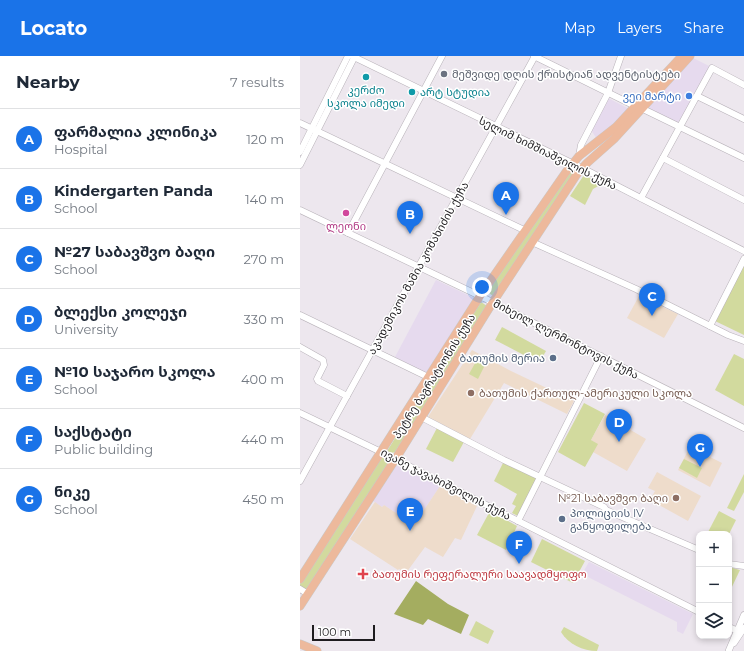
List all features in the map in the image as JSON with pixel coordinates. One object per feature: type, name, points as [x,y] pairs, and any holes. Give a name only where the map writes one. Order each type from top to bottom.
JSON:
[{"type":"main road","name":"პეტრე ბაგრატიონის ქუჩა","points":[[303,599],[395,459],[493,302],[582,168],[614,139],[682,56]]},
{"type":"main road","name":"პეტრე ბაგრატიონის ქუჩა","points":[[300,579],[480,296],[524,230],[572,164],[579,156],[639,108],[690,56]]},
{"type":"main road","points":[[300,644],[317,651]]},
{"type":"street","points":[[300,164],[348,56]]},
{"type":"street","points":[[300,152],[314,130],[354,56]]},
{"type":"street","name":"სელიმ ხიმშიაშვილის ქუჩა","points":[[354,56],[743,249]]},
{"type":"street","points":[[348,233],[384,162],[442,56]]},
{"type":"street","points":[[534,56],[744,158]]},
{"type":"street","name":"აკადემიკოს მამია კომახიძის ქუჩა","points":[[300,481],[534,56]]},
{"type":"street","points":[[579,156],[581,145],[608,93],[621,56]]},
{"type":"street","points":[[641,198],[712,68],[744,85]]},
{"type":"street","points":[[696,96],[744,119]]},
{"type":"street","points":[[300,123],[524,230]]},
{"type":"street","points":[[663,158],[744,200]]},
{"type":"street","name":"მიხეილ ლერმონტოვის ქუჩა","points":[[300,210],[493,302],[744,428]]},
{"type":"street","points":[[532,242],[636,289],[710,326],[744,341]]},
{"type":"street","points":[[710,326],[744,259]]},
{"type":"street","points":[[300,315],[428,377]]},
{"type":"street","points":[[300,347],[324,360],[324,365],[317,378],[318,381],[347,396]]},
{"type":"street","points":[[518,521],[601,356]]},
{"type":"street","name":"ივანე ჯავახიშვილის ქუჩა","points":[[300,413],[381,452],[696,610]]},
{"type":"street","points":[[421,417],[604,507],[606,510],[696,549]]},
{"type":"street","points":[[732,564],[744,566]]},
{"type":"street","points":[[300,589],[303,599]]},
{"type":"street","points":[[728,650],[741,631],[744,615]]},
{"type":"shaded area","points":[[693,58],[711,67],[678,123],[648,108]]},
{"type":"shaded area","points":[[608,98],[629,109],[615,125],[597,139],[591,130]]},
{"type":"shaded area","points":[[436,280],[474,298],[427,374],[395,357]]},
{"type":"shaded area","points":[[639,296],[678,314],[664,338],[627,318]]},
{"type":"shaded area","name":"ბათუმის ქართულ-ამერიკული სკოლა","points":[[472,350],[511,371],[574,401],[567,414],[504,383],[470,439],[428,417]]},
{"type":"shaded area","points":[[605,415],[646,439],[627,471],[593,452],[597,444],[591,440]]},
{"type":"shaded area","points":[[690,447],[722,463],[710,487],[678,470]]},
{"type":"shaded area","points":[[397,465],[440,486],[414,525],[384,505],[382,507],[373,501]]},
{"type":"shaded area","name":"№21 საბავშვო ბაღი","points":[[657,472],[701,496],[688,521],[650,500],[655,491],[648,488]]},
{"type":"shaded area","points":[[440,486],[477,506],[461,540],[455,538],[443,557],[425,547],[406,573],[399,569],[398,570],[350,539],[375,502],[382,507],[384,505],[414,525]]},
{"type":"shaded area","points":[[589,562],[693,614],[683,634],[677,631],[677,622],[582,574]]},
{"type":"green space","points":[[569,172],[575,172],[495,297],[487,292]]},
{"type":"green space","points":[[584,175],[602,184],[593,189],[585,205],[570,196]]},
{"type":"green space","points":[[744,264],[744,335],[715,321]]},
{"type":"green space","points":[[481,302],[487,306],[395,452],[392,453],[387,451]]},
{"type":"green space","points":[[502,327],[546,351],[539,363],[495,340]]},
{"type":"green space","points":[[734,354],[744,359],[744,406],[715,390]]},
{"type":"green space","points":[[478,358],[486,363],[478,379],[469,374]]},
{"type":"green space","points":[[584,403],[605,414],[591,440],[598,444],[585,467],[558,452]]},
{"type":"green space","points":[[438,426],[465,440],[453,462],[426,449]]},
{"type":"green space","points":[[382,457],[388,461],[388,464],[306,590],[300,587],[300,584]]},
{"type":"green space","points":[[684,459],[702,468],[697,478],[679,468]]},
{"type":"green space","points":[[503,463],[537,478],[518,516],[512,513],[516,506],[512,504],[517,494],[494,481]]},
{"type":"green space","points":[[744,474],[744,492],[734,511],[727,508]]},
{"type":"green space","points":[[490,511],[517,526],[506,550],[477,535]]},
{"type":"green space","points":[[719,511],[736,520],[730,531],[709,531]]},
{"type":"green space","points":[[542,539],[585,561],[573,583],[531,562]]},
{"type":"green space","points":[[732,568],[740,570],[732,587]]},
{"type":"green space","points":[[416,581],[448,604],[469,615],[461,634],[428,619],[423,625],[394,614]]},
{"type":"green space","points":[[476,621],[494,631],[488,644],[469,635]]},
{"type":"green space","points":[[564,627],[599,645],[597,651],[586,650],[576,646],[561,632]]},
{"type":"place","name":"მეშვიდე დღის ქრისტიან ადვენტისტები","points":[[444,74]]},
{"type":"place","name":"კერძო სკოლა იმედი","points":[[366,77]]},
{"type":"place","name":"არტ სტუდია","points":[[412,92]]},
{"type":"place","name":"ვეი მარტი","points":[[689,96]]},
{"type":"place","name":"ლეონი","points":[[346,213]]},
{"type":"place","name":"ფარმალია კლინიკა","points":[[506,215]]},
{"type":"place","name":"Kindergarten Panda","points":[[410,234]]},
{"type":"place","name":"№27 საბავშვო ბაღი","points":[[652,316]]},
{"type":"place","name":"ბათუმის მერია","points":[[553,358]]},
{"type":"place","name":"ბათუმის ქართულ-ამერიკული სკოლა","points":[[471,393]]},
{"type":"place","name":"ბლექსი კოლეჯი","points":[[619,442]]},
{"type":"place","name":"ნიკე","points":[[700,467]]},
{"type":"place","name":"№21 საბავშვო ბაღი","points":[[676,498]]},
{"type":"place","name":"პოლიციის IV განყოფილება","points":[[562,519]]},
{"type":"place","name":"№10 საჯარო სკოლა","points":[[410,531]]},
{"type":"place","name":"საქსტატი","points":[[519,564]]},
{"type":"place","name":"ბათუმის რეფერალური საავადმყოფო","points":[[363,574]]}]
